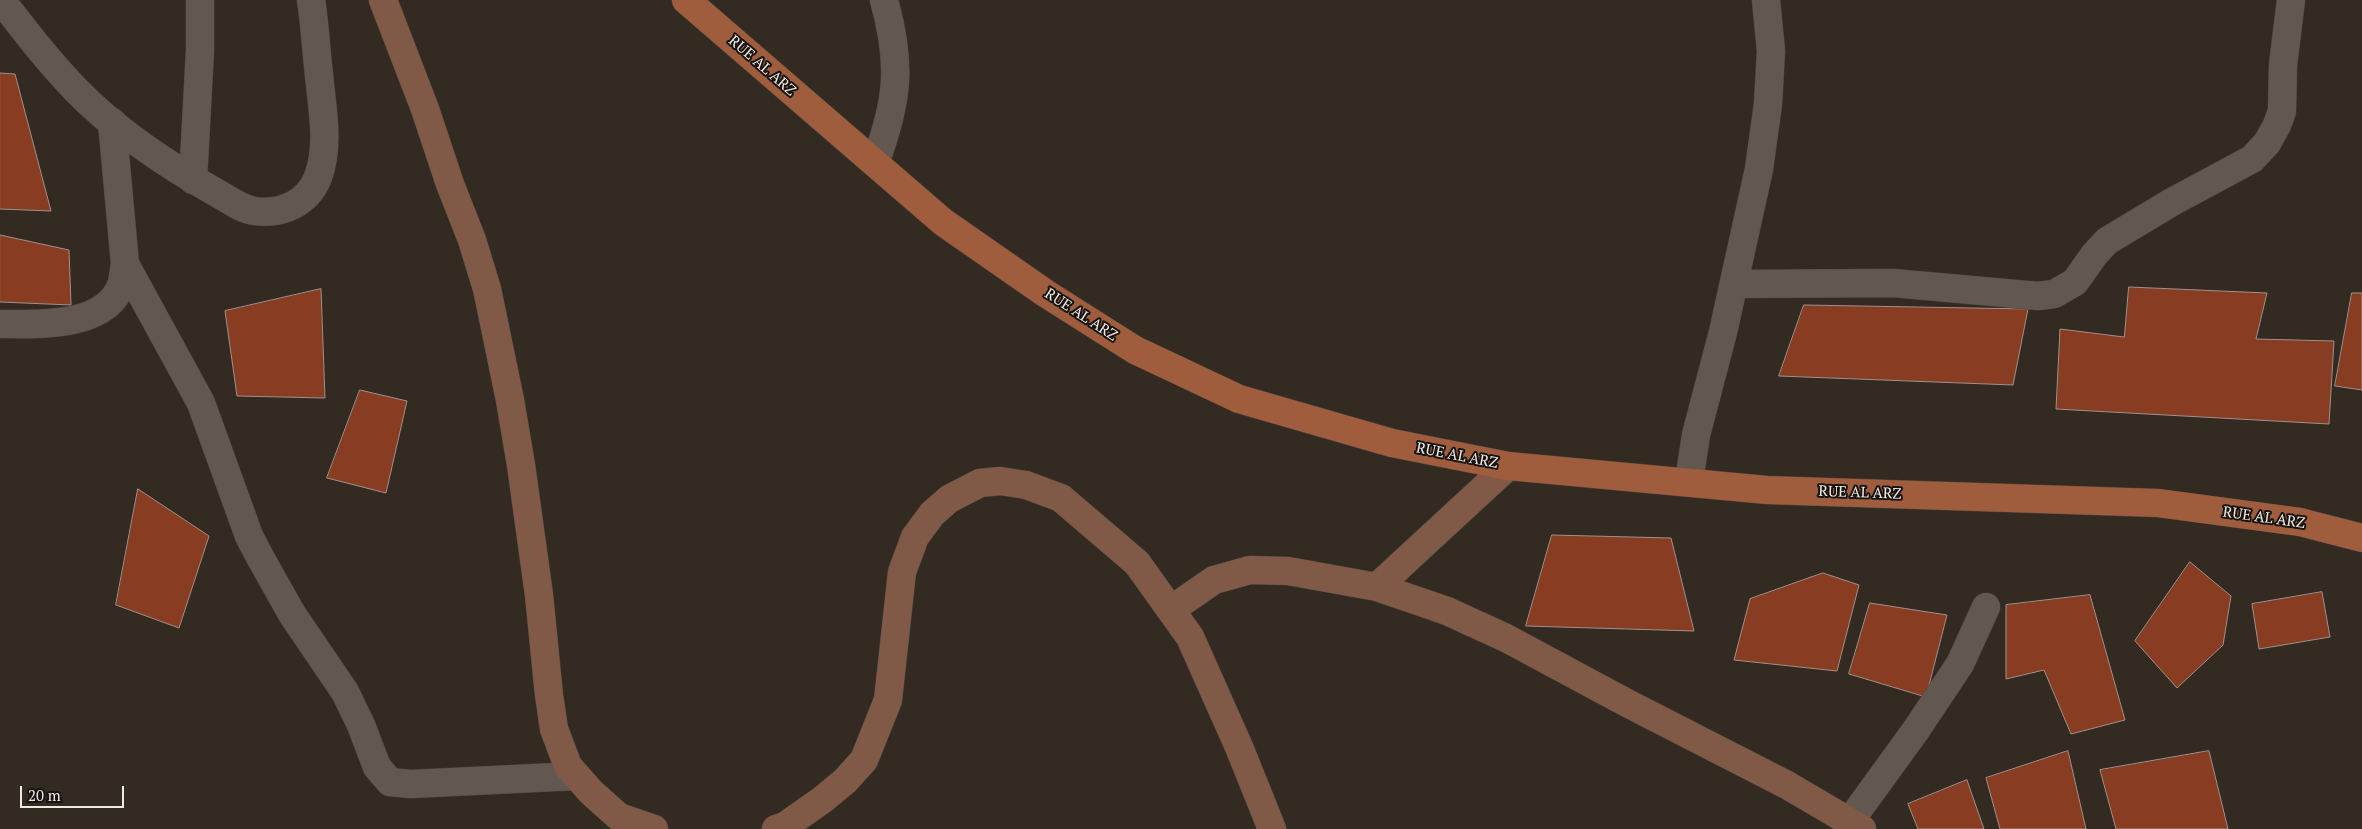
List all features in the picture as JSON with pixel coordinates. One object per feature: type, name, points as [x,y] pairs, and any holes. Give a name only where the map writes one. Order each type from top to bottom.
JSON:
[{"type":"main road","points":[[383,0],[425,109],[450,184],[472,240],[487,289],[510,400],[519,456],[539,595],[554,729],[568,766],[591,792],[619,817],[654,829]]},
{"type":"main road","name":"RUE AL ARZ","points":[[686,0],[943,222],[1045,293],[1135,350],[1239,399],[1392,443],[1508,466],[1590,475],[1689,481],[1767,490],[2158,503],[2300,522],[2362,538]]},
{"type":"main road","points":[[1377,587],[1508,466]]},
{"type":"main road","points":[[776,829],[785,826],[822,800],[845,781],[864,760],[888,700],[902,572],[915,537],[932,514],[950,499],[980,483],[1000,481],[1026,485],[1061,498],[1137,563],[1172,609],[1194,645],[1272,829]]},
{"type":"main road","points":[[1172,609],[1214,580],[1250,570],[1288,571],[1377,587],[1447,611],[1506,638],[1626,703],[1787,785],[1856,825]]},
{"type":"street","points":[[1,0],[35,44],[77,91],[112,122],[193,180],[252,211],[265,212],[298,204],[309,195],[318,177],[323,157],[324,120],[311,0]]},
{"type":"street","points":[[193,180],[200,50],[200,0]]},
{"type":"street","points":[[875,163],[888,128],[894,103],[896,81],[896,57],[884,0]]},
{"type":"street","points":[[1689,481],[1696,435],[1734,284],[1759,169],[1768,104],[1771,51],[1769,13],[1766,0]]},
{"type":"street","points":[[1734,284],[1893,283],[2038,296],[2054,294],[2075,282],[2094,255],[2107,241],[2164,206],[2252,159],[2268,143],[2282,110],[2283,65],[2292,0]]},
{"type":"street","points":[[0,324],[44,324],[73,320],[101,308],[112,298],[121,284],[124,264],[112,122]]},
{"type":"street","points":[[124,264],[201,403],[256,550],[292,614],[345,692],[361,725],[377,767],[383,775],[390,782],[411,784],[577,776]]},
{"type":"street","points":[[1856,825],[1960,664],[1986,607]]},
{"type":"building","points":[[0,73],[15,74],[51,211],[0,209]]},
{"type":"building","points":[[0,235],[69,250],[71,305],[0,302]]},
{"type":"building","points":[[2129,287],[2267,293],[2256,339],[2334,341],[2329,424],[2056,409],[2060,329],[2124,337]]},
{"type":"building","points":[[321,289],[325,398],[237,396],[225,311]]},
{"type":"building","points":[[2352,293],[2362,293],[2362,390],[2335,386]]},
{"type":"building","points":[[1804,305],[2028,309],[2013,385],[1779,376]]},
{"type":"building","points":[[360,390],[407,401],[386,493],[327,478]]},
{"type":"building","points":[[138,489],[209,536],[179,628],[116,605]]},
{"type":"building","points":[[1552,535],[1671,538],[1694,631],[1526,626]]},
{"type":"building","points":[[2190,562],[2231,596],[2223,645],[2177,688],[2135,641]]},
{"type":"building","points":[[1823,573],[1859,585],[1837,671],[1734,660],[1750,599]]},
{"type":"building","points":[[2322,592],[2330,637],[2259,649],[2252,604]]},
{"type":"building","points":[[2090,595],[2125,720],[2071,734],[2044,670],[2006,679],[2006,605]]},
{"type":"building","points":[[1870,603],[1947,615],[1926,697],[1849,674]]},
{"type":"building","points":[[2068,751],[2086,829],[2000,829],[1986,778]]},
{"type":"building","points":[[2209,751],[2228,829],[2116,829],[2100,770]]},
{"type":"building","points":[[1967,780],[1984,829],[1918,829],[1908,804]]}]
